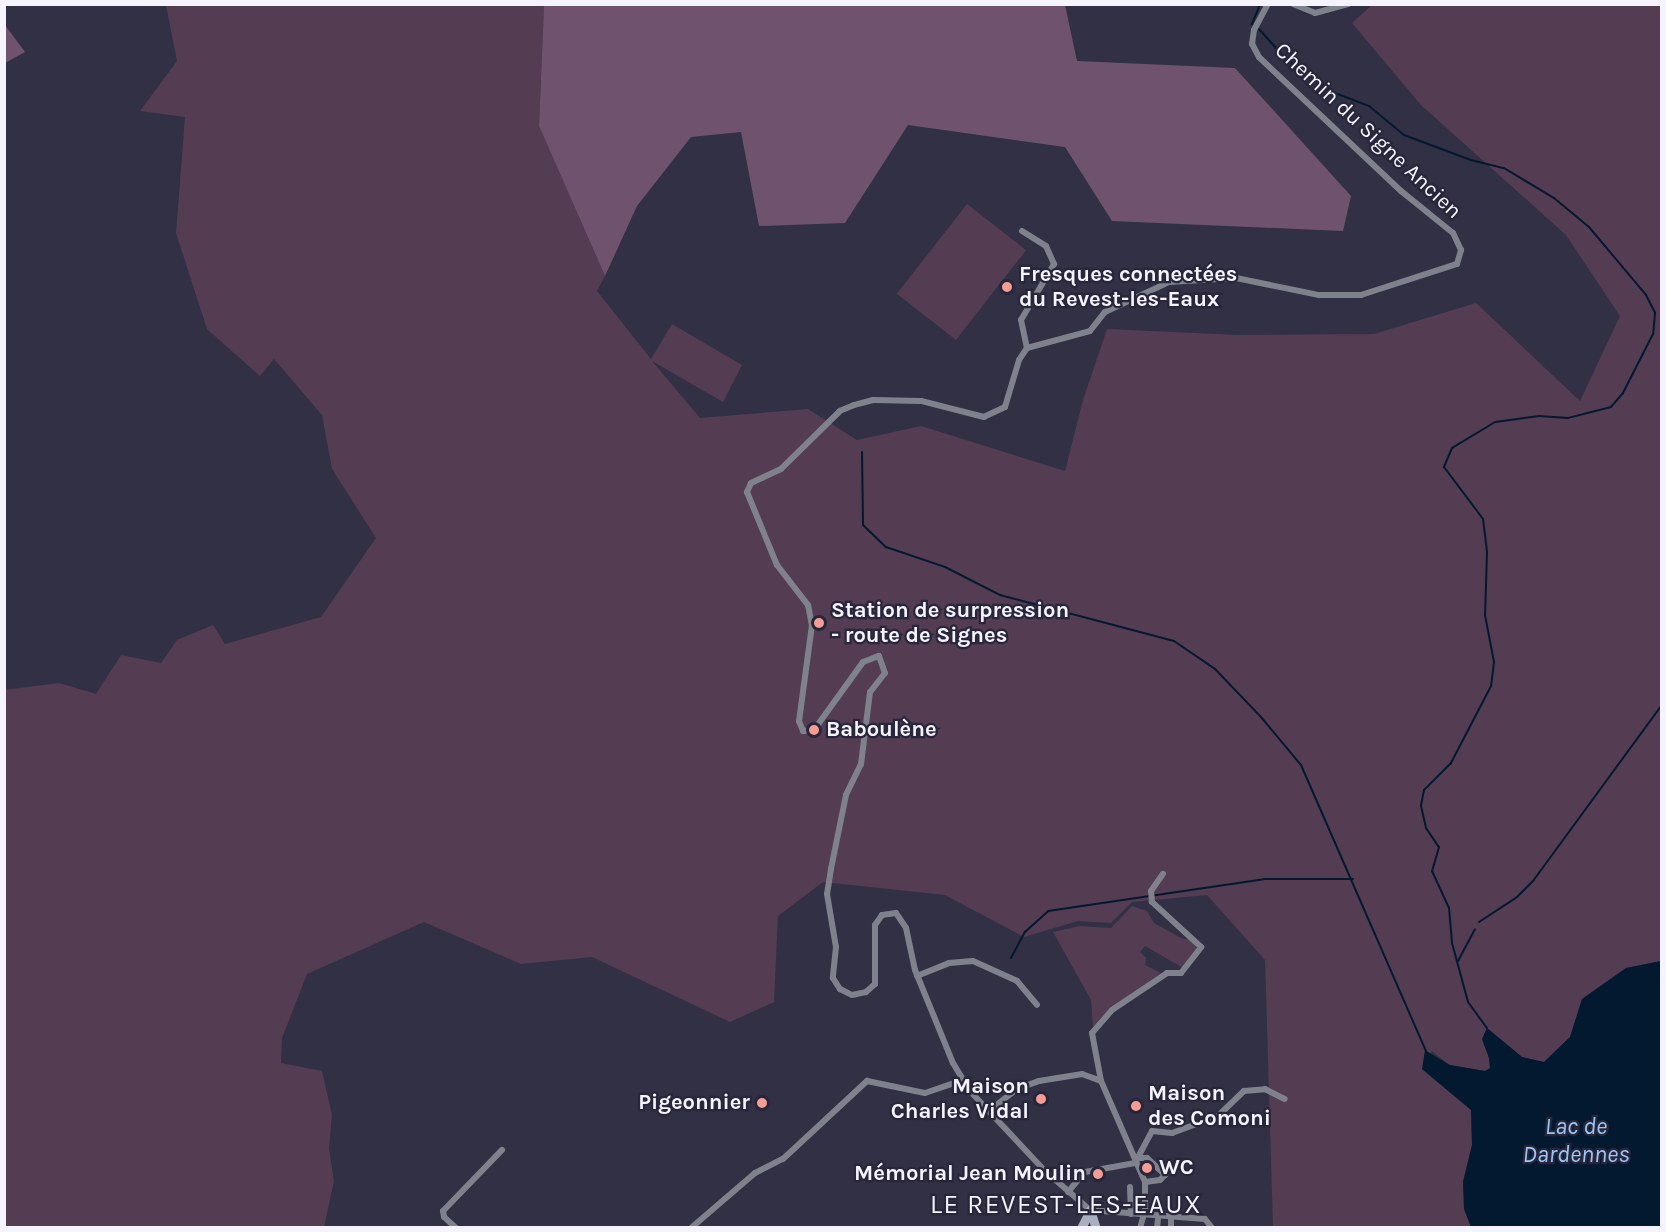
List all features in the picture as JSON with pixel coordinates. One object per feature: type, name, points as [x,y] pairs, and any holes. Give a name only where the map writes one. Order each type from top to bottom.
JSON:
[{"type":"street","name":"Chemin du Signe Ancien","points":[[1027,348],[1090,331],[1105,312],[1169,282],[1236,278],[1319,295],[1361,295],[1457,264],[1461,250],[1453,233],[1401,191],[1259,57],[1252,44],[1254,30],[1268,4]]},
{"type":"street","name":"Chemin du Signe Ancien","points":[[1293,4],[1315,13],[1348,4]]},
{"type":"street","points":[[1022,231],[1046,246],[1054,264],[1021,320],[1027,348],[1018,360],[1005,407],[996,414],[984,417],[921,401],[873,400],[854,405],[840,411],[781,469],[751,483],[747,492],[777,565],[808,605],[812,625],[799,721],[802,731],[814,730],[863,662],[879,656],[885,673],[870,692],[861,764],[846,795],[827,894],[836,947],[833,978],[840,989],[852,995],[866,992],[875,984],[875,925],[882,915],[896,913],[906,928],[917,976],[963,1080],[1068,1192],[1096,1211],[1207,1224]]},
{"type":"street","points":[[1140,1227],[1144,1215],[1145,1182],[1101,1080],[1092,1033],[1112,1010],[1167,973],[1181,973],[1202,947],[1152,901],[1151,891],[1163,874]]},
{"type":"street","points":[[917,976],[949,963],[973,961],[1017,981],[1037,1005]]},
{"type":"street","points":[[990,1110],[1017,1089],[1039,1081],[1082,1074],[1101,1080]]},
{"type":"street","points":[[692,1227],[755,1173],[783,1159],[867,1080],[925,1093],[963,1080]]},
{"type":"street","points":[[1135,1161],[1152,1131],[1172,1133],[1218,1116],[1244,1091],[1265,1089],[1285,1099]]},
{"type":"street","points":[[456,1227],[444,1217],[443,1210],[502,1150]]},
{"type":"street","points":[[1068,1192],[1085,1172],[1147,1158],[1165,1175],[1160,1180],[1145,1182]]},
{"type":"street","points":[[1130,1187],[1131,1214]]},
{"type":"street","points":[[1082,1227],[1096,1211]]},
{"type":"street","points":[[1096,1211],[1096,1227]]},
{"type":"street","points":[[1157,1227],[1158,1218]]},
{"type":"street","points":[[1171,1218],[1171,1227]]},
{"type":"shaded area","points":[[166,5],[544,5],[539,126],[605,276],[597,291],[651,359],[672,324],[742,365],[723,402],[652,361],[700,418],[808,409],[857,440],[921,426],[1065,471],[1083,400],[1107,329],[1237,335],[1374,334],[1476,303],[1580,401],[1620,316],[1566,235],[1421,105],[1352,23],[1372,5],[1661,5],[1661,961],[1626,968],[1582,999],[1570,1037],[1544,1062],[1522,1057],[1487,1028],[1482,1039],[1490,1068],[1485,1071],[1449,1065],[1432,1051],[1422,1069],[1471,1110],[1472,1145],[1463,1182],[1464,1209],[1471,1227],[1273,1227],[1265,960],[1207,895],[1132,902],[1111,923],[1078,921],[1024,937],[945,895],[823,882],[778,916],[774,1002],[730,1022],[592,957],[521,964],[424,922],[307,974],[282,1038],[281,1063],[322,1071],[332,1115],[329,1149],[334,1181],[324,1227],[5,1227],[4,690],[59,683],[96,694],[121,655],[161,663],[177,640],[213,625],[225,644],[321,617],[376,538],[332,469],[322,415],[274,359],[260,376],[207,329],[176,233],[185,117],[140,111],[177,61]]},
{"type":"shaded area","points":[[544,5],[1065,5],[1077,61],[1235,68],[1351,196],[1343,231],[1112,221],[1065,147],[908,125],[845,223],[759,226],[741,132],[691,137],[637,206],[605,276],[539,126]]},
{"type":"shaded area","points":[[5,25],[25,52],[4,63]]},
{"type":"shaded area","points":[[967,204],[1026,250],[956,340],[897,294]]},
{"type":"shaded area","points":[[1132,906],[1147,911],[1154,923],[1181,938],[1191,940],[1197,949],[1183,968],[1145,946],[1140,952],[1146,958],[1145,965],[1161,973],[1109,1009],[1093,1027],[1091,1000],[1053,932],[1080,926],[1111,928]]},
{"type":"water","name":"Lac de Dardennes","points":[[1661,961],[1661,1227],[1471,1227],[1464,1209],[1463,1182],[1472,1145],[1471,1110],[1422,1069],[1425,1050],[1450,1065],[1485,1071],[1490,1068],[1482,1039],[1487,1028],[1522,1057],[1544,1062],[1570,1037],[1582,999],[1626,968]]},
{"type":"waterway","points":[[1252,24],[1260,4]]},
{"type":"waterway","points":[[1259,29],[1286,59],[1335,93],[1369,106],[1404,135],[1471,160],[1504,168],[1554,198],[1589,227],[1646,295],[1655,313],[1653,334],[1623,393],[1611,407],[1568,418],[1539,416],[1495,422],[1452,448],[1444,467],[1483,519],[1487,553],[1485,615],[1494,662],[1491,686],[1451,763],[1424,790],[1421,806],[1426,828],[1439,847],[1432,871],[1449,908],[1452,943],[1468,1002],[1487,1028]]},
{"type":"waterway","points":[[862,452],[863,525],[886,547],[945,567],[1000,595],[1174,641],[1215,669],[1261,717],[1301,765],[1426,1051]]},
{"type":"waterway","points":[[1479,922],[1517,897],[1533,881],[1662,705]]},
{"type":"waterway","points":[[1011,958],[1025,932],[1048,911],[1264,879],[1353,879]]},
{"type":"waterway","points":[[1458,961],[1475,929]]},
{"type":"place","name":"Fresques connectées du Revest-les-Eaux","points":[[1007,287]]},
{"type":"place","name":"Station de surpression - route de Signes","points":[[819,623]]},
{"type":"place","name":"Baboulène","points":[[814,730]]},
{"type":"place","name":"Maison Charles Vidal","points":[[1041,1099]]},
{"type":"place","name":"Pigeonnier","points":[[762,1103]]},
{"type":"place","name":"Maison des Comoni","points":[[1136,1106]]},
{"type":"place","name":"WC","points":[[1147,1168]]},
{"type":"place","name":"Mémorial Jean Moulin","points":[[1098,1174]]},
{"type":"district","name":"LE REVEST-LES-EAUX","points":[[1066,1205]]}]
